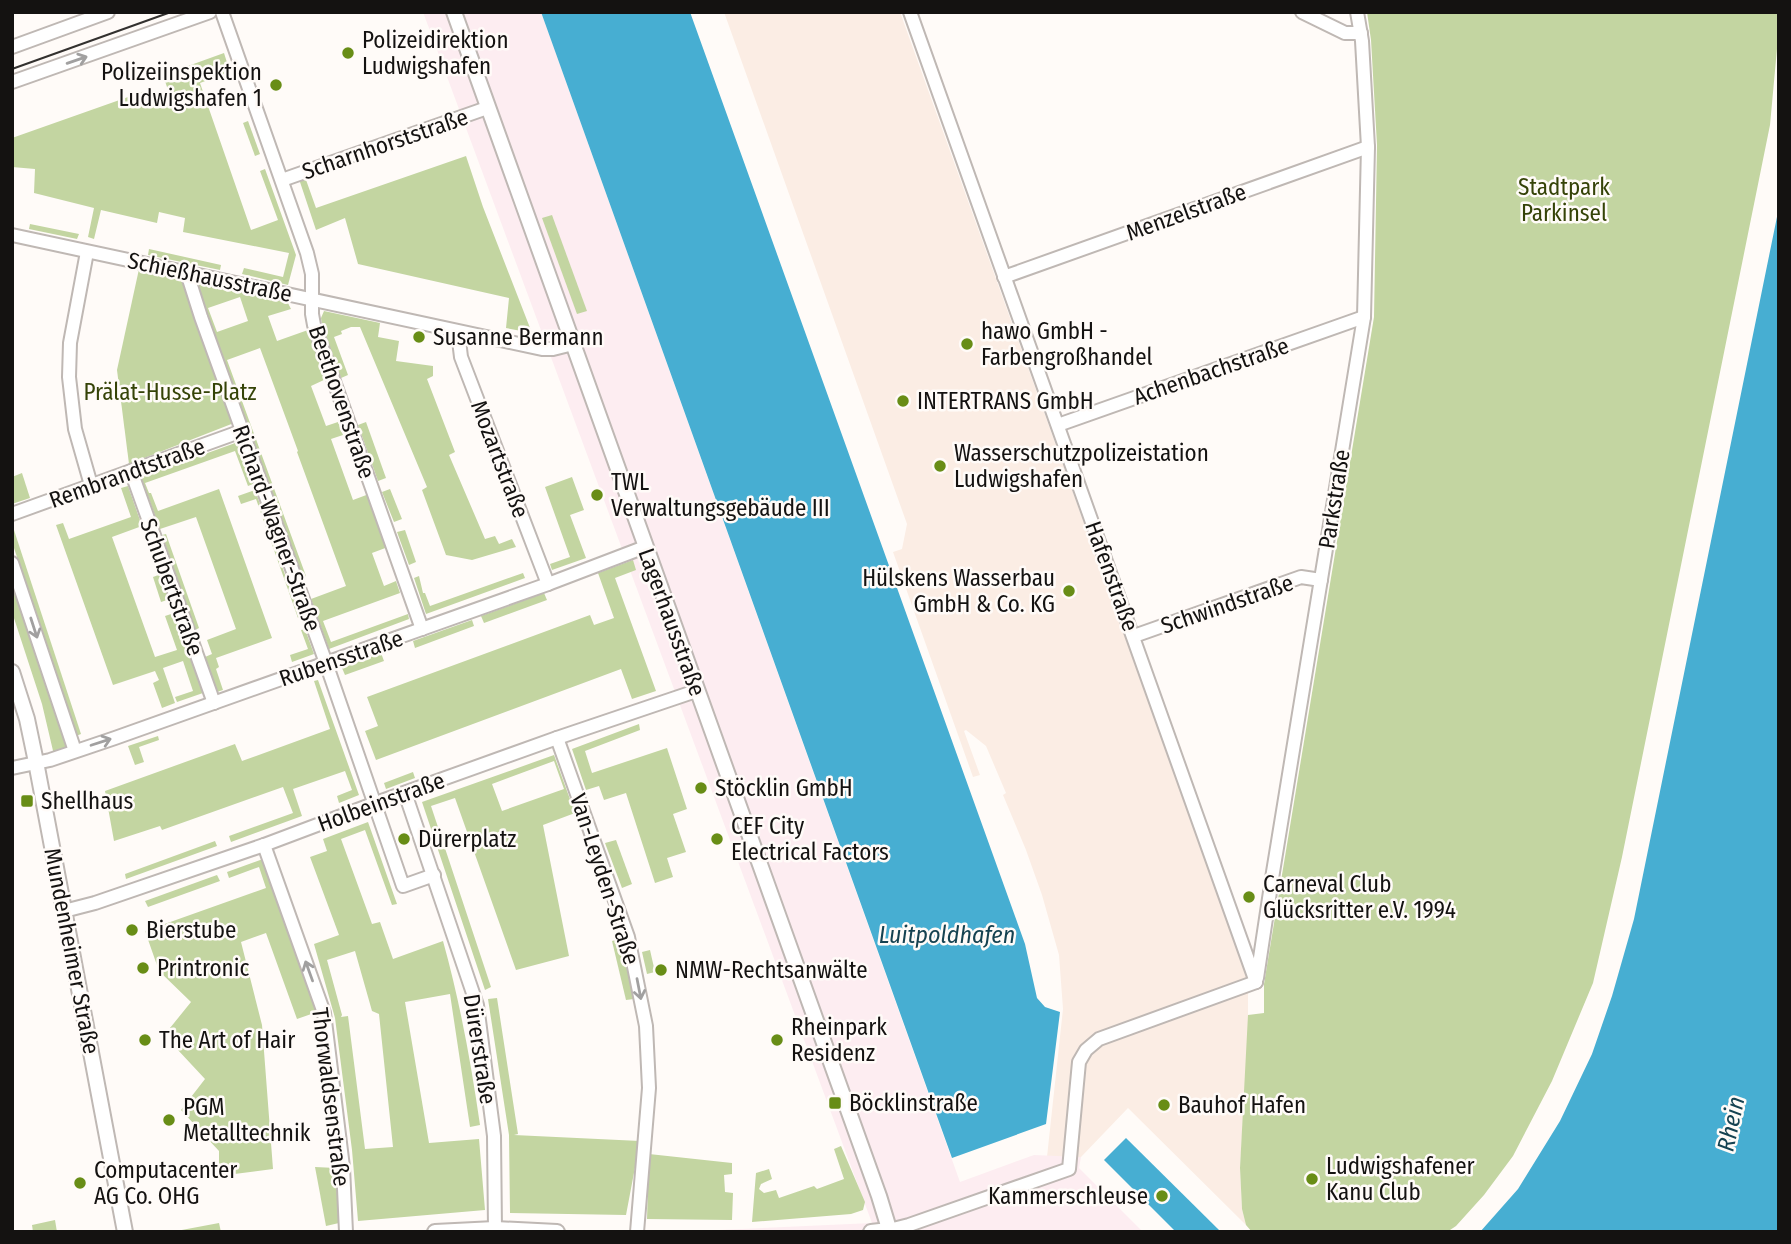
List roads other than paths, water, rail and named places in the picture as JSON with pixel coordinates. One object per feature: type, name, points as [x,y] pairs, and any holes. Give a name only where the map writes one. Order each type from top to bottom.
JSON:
[{"type":"street","points":[[12,47],[72,18],[108,12]]},
{"type":"street","points":[[12,82],[210,12]]},
{"type":"street","name":"Beethovenstraße","points":[[222,12],[307,253],[312,274],[314,325],[422,629]]},
{"type":"street","name":"Lagerhausstraße","points":[[454,12],[879,1196],[889,1231]]},
{"type":"street","name":"Hafenstraße","points":[[910,12],[1256,982]]},
{"type":"street","points":[[1302,12],[1345,33],[1361,33]]},
{"type":"street","name":"Parkstraße","points":[[1256,982],[1364,317],[1368,146],[1361,33],[1357,12]]},
{"type":"street","name":"Scharnhorststraße","points":[[282,180],[487,108]]},
{"type":"street","name":"Menzelstraße","points":[[1004,277],[1368,146]]},
{"type":"street","name":"Schießhausstraße","points":[[12,235],[542,349],[573,344]]},
{"type":"street","points":[[87,252],[70,343],[69,377],[75,429],[91,485]]},
{"type":"street","name":"Richard-Wagner-Straße","points":[[187,273],[326,663]]},
{"type":"street","name":"Achenbachstraße","points":[[1058,425],[1364,317]]},
{"type":"street","name":"Mozartstraße","points":[[458,331],[461,357],[548,584]]},
{"type":"street","name":"Rembrandtstraße","points":[[12,514],[242,431]]},
{"type":"street","name":"Schubertstraße","points":[[131,471],[214,703]]},
{"type":"street","name":"Rubensstraße","points":[[12,768],[50,760],[214,703],[645,547]]},
{"type":"street","points":[[12,564],[75,751]]},
{"type":"street","name":"Schwindstraße","points":[[1134,636],[1301,577],[1321,580]]},
{"type":"street","points":[[326,663],[402,886],[434,875]]},
{"type":"street","name":"Mundenheimer Straße","points":[[12,672],[27,719],[36,762],[125,1232]]},
{"type":"street","name":"Holbeinstraße","points":[[64,911],[96,903],[264,845],[557,738],[696,691]]},
{"type":"street","name":"Van-Leyden-Straße","points":[[557,738],[628,937],[646,1026],[649,1088],[637,1232]]},
{"type":"street","name":"Dürerstraße","points":[[405,793],[477,1005],[494,1136],[495,1229]]},
{"type":"street","name":"Thorwaldsenstraße","points":[[264,845],[324,1013],[343,1167],[346,1232]]},
{"type":"street","points":[[871,1232],[889,1231],[909,1225],[1069,1169],[1079,1062],[1086,1050],[1099,1039],[1256,982]]},
{"type":"street","points":[[435,1232],[495,1229],[557,1232]]},
{"type":"water","name":"Luitpoldhafen","points":[[541,12],[690,12],[1025,944],[1037,998],[1045,1007],[1060,1012],[1046,1124],[952,1158]]},
{"type":"water","name":"Rhein","points":[[1779,207],[1779,1232],[1480,1232],[1518,1189],[1560,1121],[1592,1054],[1612,996],[1634,919]]},
{"type":"water","name":"Kammerschleuse","points":[[1126,1138],[1219,1232],[1176,1232],[1104,1160]]},
{"type":"tram line","points":[[12,69],[171,12]]},
{"type":"place","name":"Polizeidirektion Ludwigshafen","points":[[348,53]]},
{"type":"place","name":"Polizeiinspektion Ludwigshafen 1","points":[[276,85]]},
{"type":"place","name":"Susanne Bermann","points":[[419,337]]},
{"type":"place","name":"hawo GmbH - Farbengroßhandel","points":[[967,344]]},
{"type":"place","name":"INTERTRANS GmbH","points":[[903,401]]},
{"type":"place","name":"Wasserschutzpolizeistation Ludwigshafen","points":[[940,466]]},
{"type":"place","name":"TWL Verwaltungsgebäude III","points":[[597,495]]},
{"type":"place","name":"Hülskens Wasserbau GmbH & Co. KG","points":[[1069,591]]},
{"type":"place","name":"Stöcklin GmbH","points":[[701,788]]},
{"type":"place","name":"Shellhaus","points":[[27,801]]},
{"type":"place","name":"Dürerplatz","points":[[404,839]]},
{"type":"place","name":"CEF City Electrical Factors","points":[[717,839]]},
{"type":"place","name":"Carneval Club Glücksritter e.V. 1994","points":[[1249,897]]},
{"type":"place","name":"Bierstube","points":[[132,930]]},
{"type":"place","name":"Printronic","points":[[143,968]]},
{"type":"place","name":"NMW-Rechtsanwälte","points":[[661,970]]},
{"type":"place","name":"The Art of Hair","points":[[145,1040]]},
{"type":"place","name":"Rheinpark Residenz","points":[[777,1040]]},
{"type":"place","name":"Böcklinstraße","points":[[835,1103]]},
{"type":"place","name":"Bauhof Hafen","points":[[1164,1105]]},
{"type":"place","name":"PGM Metalltechnik","points":[[169,1120]]},
{"type":"place","name":"Ludwigshafener Kanu Club","points":[[1312,1179]]},
{"type":"place","name":"Computacenter AG Co. OHG","points":[[80,1183]]},
{"type":"place","name":"Kammerschleuse","points":[[1162,1196]]},
{"type":"park label","name":"Stadtpark Parkinsel","points":[[1564,200]]},
{"type":"park label","name":"Prälat-Husse-Platz","points":[[170,392]]}]
